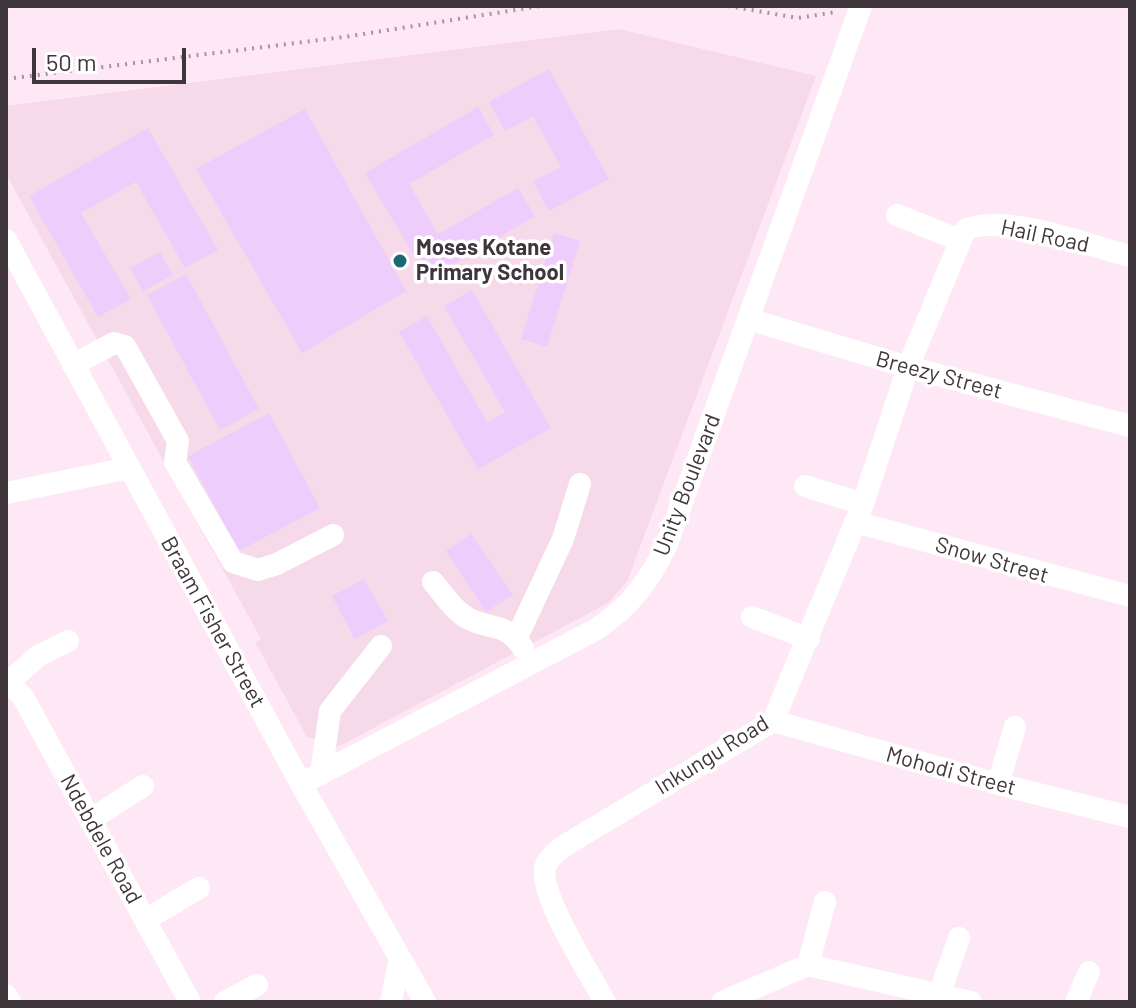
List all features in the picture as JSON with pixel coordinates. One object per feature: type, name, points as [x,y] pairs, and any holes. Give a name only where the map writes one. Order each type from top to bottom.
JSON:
[{"type":"street","name":"Unity Boulevard","points":[[311,779],[621,613],[652,575],[667,544],[860,8]]},
{"type":"street","points":[[897,215],[959,240],[908,367]]},
{"type":"street","name":"Hail Road","points":[[959,240],[965,230],[975,226],[1002,225],[1130,256]]},
{"type":"street","name":"Braam Fisher Street","points":[[6,240],[129,468],[311,779],[425,1002]]},
{"type":"street","name":"Breezy Street","points":[[748,319],[908,367],[1130,426]]},
{"type":"street","points":[[73,365],[114,343],[125,346],[178,441],[175,462],[233,562],[258,570],[277,564],[333,535]]},
{"type":"street","name":"Inkungu Road","points":[[605,1002],[551,900],[544,876],[546,866],[574,840],[773,721],[859,513],[908,367]]},
{"type":"street","points":[[6,493],[129,468]]},
{"type":"street","points":[[516,639],[563,539],[580,484]]},
{"type":"street","name":"Snow Street","points":[[805,486],[859,513],[1130,596]]},
{"type":"street","points":[[433,582],[458,612],[472,620],[506,629],[532,663]]},
{"type":"street","points":[[752,617],[809,639]]},
{"type":"street","points":[[8,682],[38,656],[68,641]]},
{"type":"street","points":[[311,779],[330,711],[381,646]]},
{"type":"street","name":"Ndebdele Road","points":[[8,682],[23,697],[190,1002]]},
{"type":"street","name":"Mohodi Street","points":[[773,721],[998,784],[1130,816]]},
{"type":"street","points":[[998,784],[1015,727]]},
{"type":"street","points":[[90,820],[143,786]]},
{"type":"street","points":[[145,920],[199,888]]},
{"type":"street","points":[[808,965],[825,902]]},
{"type":"street","points":[[939,995],[959,938]]},
{"type":"street","points":[[391,1002],[400,958]]},
{"type":"street","points":[[722,1002],[808,965],[971,1002]]},
{"type":"street","points":[[1076,1002],[1089,972]]},
{"type":"street","points":[[225,1002],[257,985]]},
{"type":"street","points":[[6,995],[10,1002]]},
{"type":"path","points":[[6,79],[344,37],[540,6]]},
{"type":"path","points":[[728,6],[798,18],[860,8]]},
{"type":"shaded area","name":"Moses Kotane Primary School","points":[[619,29],[816,76],[627,582],[608,603],[338,747],[307,737],[255,642],[261,639],[6,174],[6,106]]},
{"type":"building","points":[[549,69],[609,179],[549,211],[533,181],[561,167],[533,116],[505,131],[489,102]]},
{"type":"building","points":[[478,107],[494,135],[409,184],[438,234],[518,188],[535,216],[428,279],[365,173]]},
{"type":"building","points":[[305,109],[406,291],[302,353],[196,169]]},
{"type":"building","points":[[148,128],[218,250],[185,268],[136,182],[81,213],[131,299],[98,317],[29,196]]},
{"type":"building","points":[[554,233],[580,241],[547,347],[521,339]]},
{"type":"building","points":[[160,252],[173,275],[143,291],[130,268]]},
{"type":"building","points":[[186,274],[259,409],[220,430],[147,295]]},
{"type":"building","points":[[472,290],[551,428],[478,469],[399,332],[427,316],[487,422],[505,412],[444,306]]},
{"type":"building","points":[[269,413],[320,508],[239,551],[188,456]]},
{"type":"building","points":[[471,534],[513,595],[486,612],[446,551]]},
{"type":"building","points":[[364,579],[388,621],[355,639],[332,596]]},
{"type":"place","name":"Moses Kotane Primary School","points":[[400,261]]}]
